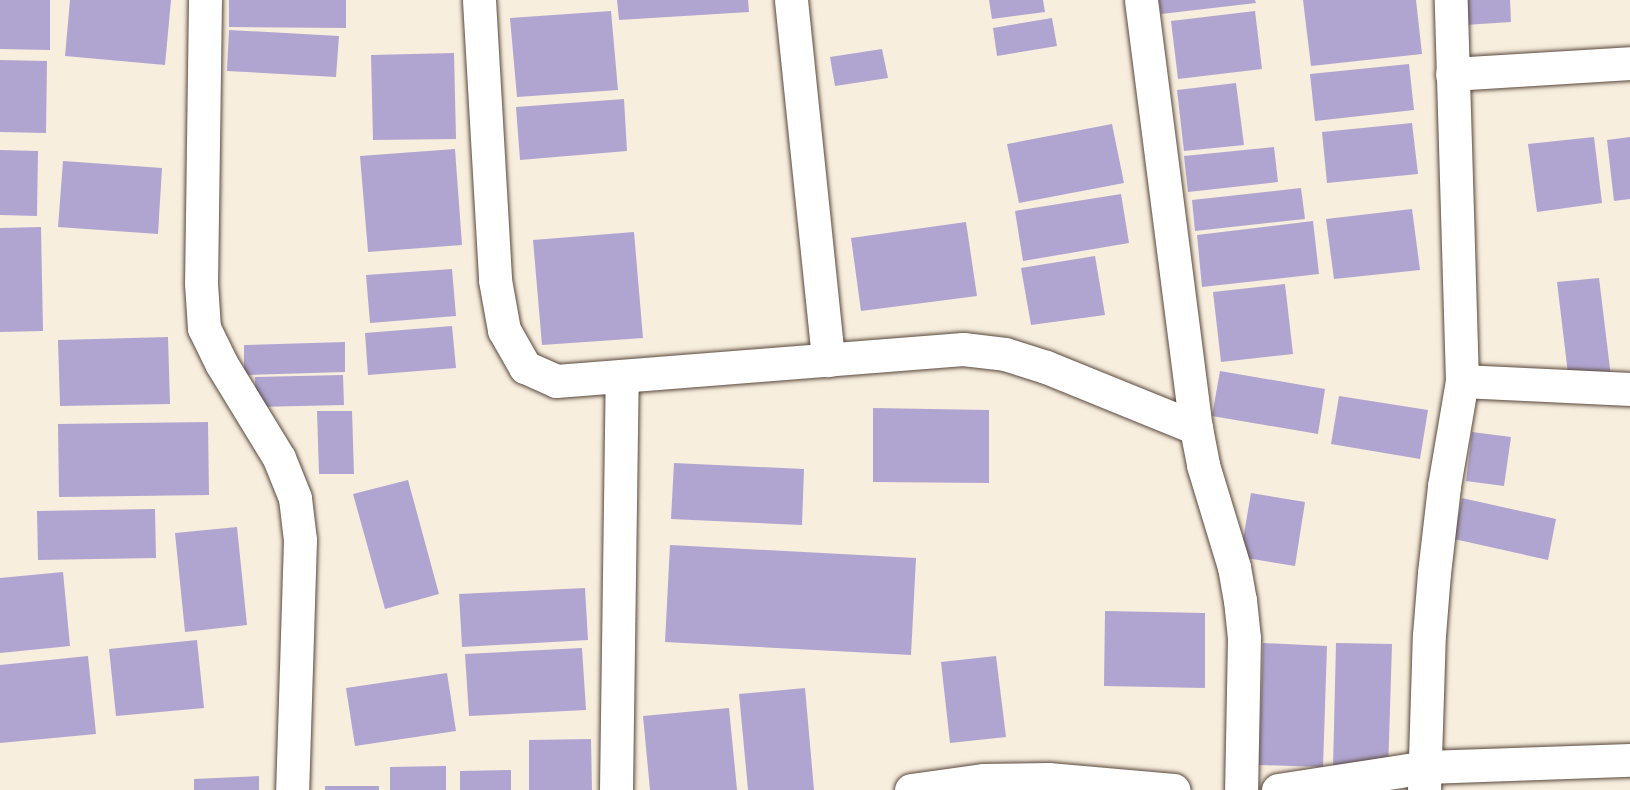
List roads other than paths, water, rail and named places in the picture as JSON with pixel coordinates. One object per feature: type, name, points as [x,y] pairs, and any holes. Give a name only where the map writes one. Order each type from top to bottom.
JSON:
[{"type":"street","points":[[205,0],[201,283],[204,328],[221,363],[279,458],[295,498],[300,540],[292,790]]},
{"type":"street","points":[[479,0],[495,280],[504,330],[525,367],[556,381],[963,349],[1005,354],[1046,367],[1196,428]]},
{"type":"street","points":[[791,0],[828,360]]},
{"type":"street","points":[[1141,0],[1196,428],[1203,465],[1234,567],[1245,638],[1241,790]]},
{"type":"street","points":[[1425,779],[1429,635],[1434,573],[1444,486],[1462,381],[1451,0]]},
{"type":"street","points":[[1452,74],[1630,63]]},
{"type":"street","points":[[616,790],[622,376]]},
{"type":"street","points":[[1462,381],[1630,389]]},
{"type":"street","points":[[1278,790],[1630,760]]},
{"type":"street","points":[[912,790],[1048,779],[1174,790]]}]
